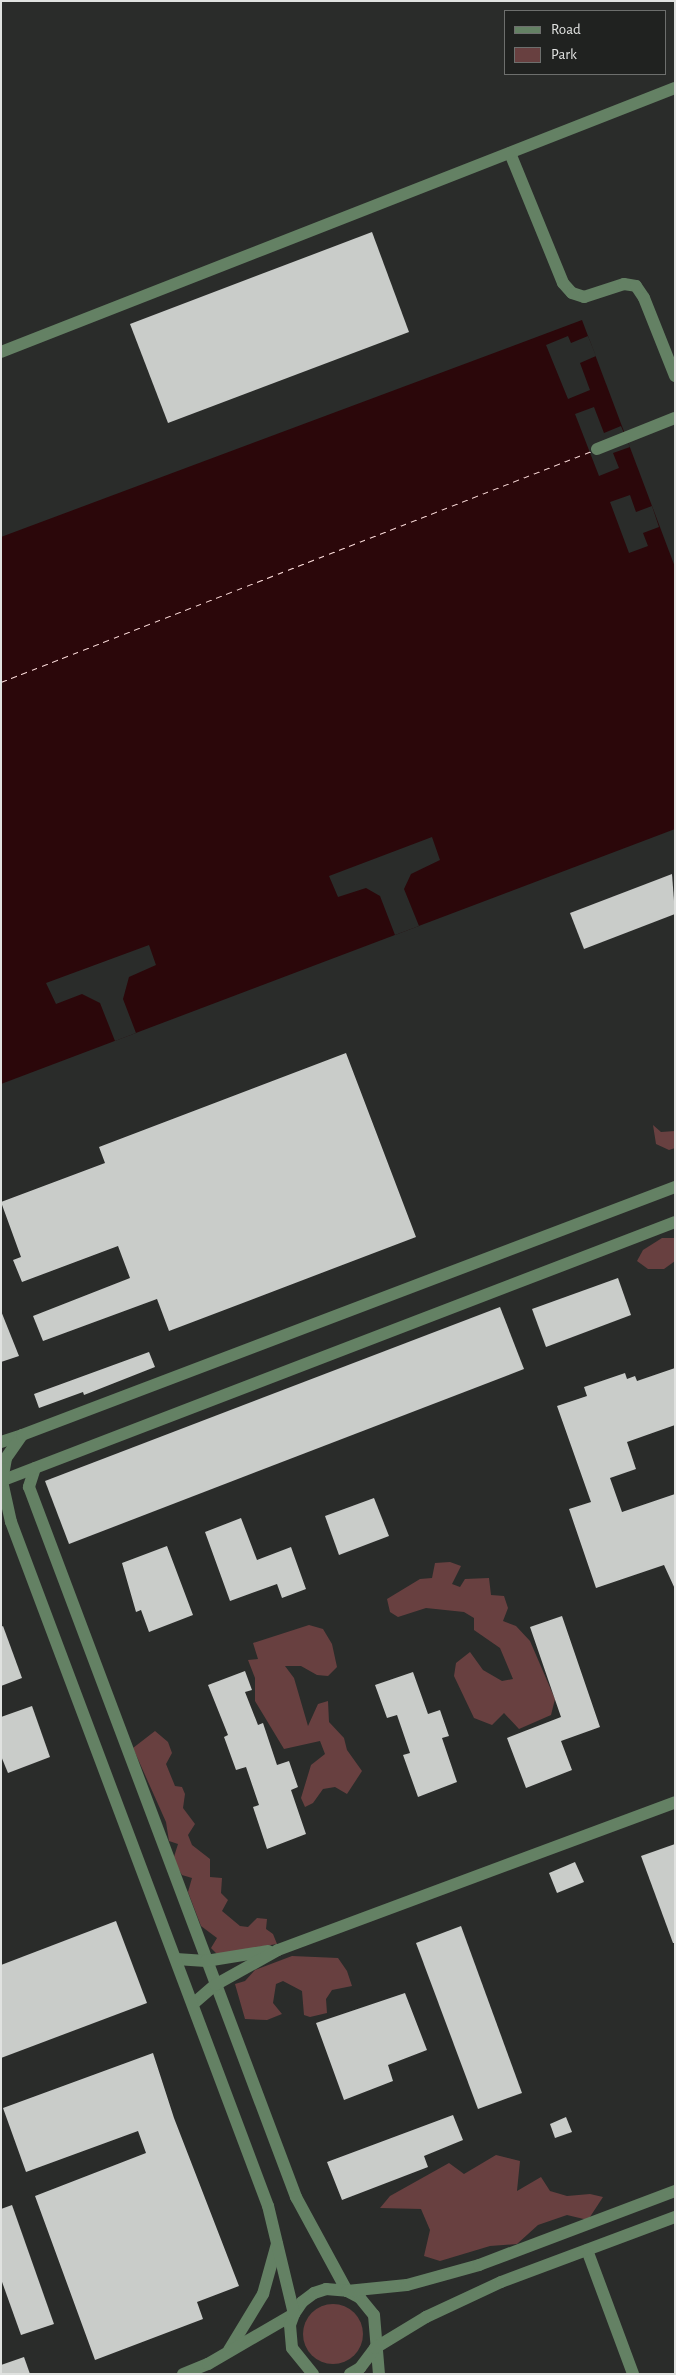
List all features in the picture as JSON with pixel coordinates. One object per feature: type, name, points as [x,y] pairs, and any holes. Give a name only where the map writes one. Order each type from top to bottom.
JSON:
[{"type":"lane","points":[[1,352],[675,88]]},
{"type":"lane","points":[[510,153],[563,283],[572,293],[584,297],[624,284],[636,286],[644,298],[675,376]]},
{"type":"lane","points":[[597,449],[675,418]]},
{"type":"lane","points":[[1,1442],[675,1187]]},
{"type":"lane","points":[[2,1481],[675,1222]]},
{"type":"lane","points":[[22,1435],[4,1457],[2,1481],[11,1522],[268,2206],[294,2314]]},
{"type":"lane","points":[[4,1457],[22,1473],[29,1487],[296,2197],[347,2291],[360,2298],[374,2316],[377,2326],[375,2348],[379,2374]]},
{"type":"lane","points":[[29,1487],[35,1468]]},
{"type":"lane","points":[[193,2004],[215,1985],[278,1950],[675,1802]]},
{"type":"lane","points":[[176,1959],[206,1961],[278,1950]]},
{"type":"lane","points":[[315,2373],[292,2348],[290,2325],[294,2314],[302,2302],[314,2293],[326,2289],[347,2291],[408,2285],[479,2265],[675,2191]]},
{"type":"lane","points":[[350,2374],[360,2368],[375,2348],[426,2317],[500,2282],[675,2217]]},
{"type":"lane","points":[[227,2354],[262,2294],[277,2242]]},
{"type":"lane","points":[[587,2250],[633,2374]]},
{"type":"lane","points":[[183,2374],[227,2354],[294,2314]]},
{"type":"lane","points":[[296,2374],[315,2373]]},
{"type":"green space","points":[[653,1125],[661,1132],[675,1131],[675,1148],[669,1150],[656,1144]]},
{"type":"green space","points":[[662,1238],[675,1238],[675,1261],[664,1269],[648,1269],[637,1261],[643,1250]]},
{"type":"green space","points":[[450,1562],[461,1566],[452,1584],[460,1587],[465,1579],[489,1578],[491,1595],[504,1596],[508,1608],[503,1621],[516,1626],[530,1641],[555,1699],[551,1715],[519,1729],[504,1713],[492,1725],[474,1718],[454,1676],[456,1663],[470,1652],[483,1670],[502,1681],[513,1679],[500,1648],[474,1630],[474,1618],[464,1612],[426,1608],[398,1617],[390,1612],[387,1599],[420,1579],[432,1578],[435,1563]]},
{"type":"green space","points":[[309,1625],[323,1629],[332,1644],[337,1667],[328,1676],[317,1675],[301,1666],[285,1666],[294,1678],[308,1726],[318,1704],[328,1701],[329,1722],[344,1738],[347,1750],[362,1771],[347,1794],[335,1787],[323,1789],[313,1803],[305,1807],[301,1798],[311,1765],[325,1754],[320,1741],[284,1749],[255,1701],[255,1678],[248,1660],[258,1659],[253,1643]]},
{"type":"green space","points":[[155,1731],[168,1742],[172,1753],[166,1764],[175,1786],[182,1787],[185,1794],[183,1808],[195,1824],[188,1835],[192,1845],[210,1859],[210,1877],[222,1878],[221,1893],[228,1900],[222,1911],[240,1926],[248,1927],[257,1918],[267,1919],[266,1929],[273,1934],[277,1944],[217,1954],[211,1948],[217,1938],[201,1926],[188,1892],[192,1878],[182,1875],[173,1860],[178,1844],[169,1841],[166,1822],[133,1748]]},
{"type":"green space","points":[[292,1956],[338,1958],[347,1971],[352,1986],[332,1990],[326,1999],[327,2013],[310,2017],[304,2015],[302,1991],[283,1981],[276,1984],[273,2003],[282,2014],[267,2020],[245,2019],[235,1984],[245,1981],[255,1970]]},
{"type":"green space","points":[[496,2155],[520,2161],[517,2191],[541,2177],[550,2191],[567,2196],[590,2194],[603,2197],[588,2220],[567,2215],[538,2225],[517,2244],[490,2246],[440,2261],[424,2256],[430,2230],[421,2209],[380,2208],[390,2196],[449,2163],[464,2174]]},
{"type":"green space","points":[[333,2304],[345,2306],[358,2317],[363,2334],[361,2346],[350,2359],[333,2364],[321,2362],[308,2351],[303,2334],[305,2322],[316,2309]]},
{"type":"shaded area","points":[[582,320],[675,567],[675,829],[1,1084],[1,537]]},
{"type":"pier","points":[[568,336],[571,343],[588,336],[596,356],[580,363],[590,390],[568,399],[546,345]]},
{"type":"pier","points":[[594,407],[604,433],[621,426],[630,447],[613,453],[619,468],[599,476],[575,414]]},
{"type":"pier","points":[[630,495],[636,512],[652,506],[659,527],[643,533],[648,546],[629,553],[610,502]]},
{"type":"pier","points":[[432,837],[440,860],[411,874],[404,889],[419,926],[395,935],[380,896],[366,888],[338,897],[329,876]]},
{"type":"pier","points":[[149,945],[156,965],[129,977],[123,999],[136,1033],[115,1041],[100,1003],[82,994],[56,1004],[46,983]]},
{"type":"building","points":[[372,232],[409,332],[168,423],[130,324]]},
{"type":"building","points":[[672,874],[675,914],[584,949],[570,913]]},
{"type":"building","points":[[346,1053],[416,1237],[169,1331],[157,1299],[43,1341],[33,1316],[130,1278],[118,1246],[22,1282],[13,1260],[21,1257],[1,1202],[105,1163],[99,1147]]},
{"type":"building","points":[[618,1278],[631,1315],[546,1347],[532,1309]]},
{"type":"building","points":[[500,1307],[524,1369],[69,1544],[45,1481]]},
{"type":"building","points":[[1,1311],[19,1356],[1,1362]]},
{"type":"building","points":[[149,1352],[155,1367],[84,1395],[83,1392],[39,1408],[34,1394]]},
{"type":"building","points":[[675,1368],[675,1425],[627,1442],[636,1469],[610,1478],[622,1512],[675,1494],[675,1589],[664,1565],[596,1588],[569,1509],[591,1502],[557,1406],[587,1396],[584,1387],[625,1373],[627,1379],[635,1376],[637,1381]]},
{"type":"building","points":[[374,1498],[389,1536],[339,1555],[325,1516]]},
{"type":"building","points":[[241,1518],[257,1560],[291,1547],[306,1589],[282,1598],[277,1584],[230,1601],[205,1532]]},
{"type":"building","points":[[167,1546],[193,1615],[149,1632],[141,1610],[136,1612],[122,1563]]},
{"type":"building","points":[[562,1616],[600,1727],[561,1741],[572,1770],[526,1788],[507,1738],[561,1717],[530,1627]]},
{"type":"building","points":[[3,1626],[22,1678],[1,1686],[1,1627]]},
{"type":"building","points":[[245,1671],[252,1690],[245,1692],[258,1725],[263,1723],[277,1765],[289,1761],[298,1787],[291,1790],[306,1834],[267,1849],[253,1807],[259,1805],[246,1767],[236,1770],[224,1737],[228,1735],[208,1685]]},
{"type":"building","points":[[413,1672],[428,1714],[440,1710],[449,1736],[442,1738],[457,1782],[418,1797],[403,1755],[410,1753],[397,1715],[387,1718],[375,1685]]},
{"type":"building","points":[[32,1706],[50,1757],[8,1773],[1,1756],[1,1717]]},
{"type":"building","points":[[675,1844],[675,1943],[673,1943],[641,1856]]},
{"type":"building","points":[[575,1862],[584,1882],[557,1893],[549,1873]]},
{"type":"building","points":[[116,1921],[147,2003],[1,2058],[1,1965]]},
{"type":"building","points":[[461,1926],[522,2093],[478,2109],[416,1943]]},
{"type":"building","points":[[405,1993],[427,2050],[388,2065],[393,2081],[344,2100],[316,2023]]},
{"type":"building","points":[[153,2053],[174,2118],[239,2286],[197,2302],[203,2319],[95,2360],[35,2196],[146,2153],[138,2131],[26,2172],[3,2108]]},
{"type":"building","points":[[453,2115],[463,2140],[424,2156],[428,2167],[342,2200],[327,2162]]},
{"type":"building","points":[[566,2117],[572,2132],[555,2138],[550,2124]]},
{"type":"building","points":[[12,2205],[54,2324],[21,2335],[1,2279],[1,2209]]},
{"type":"building","points":[[24,2357],[30,2374],[1,2374],[1,2365]]},
{"type":"ferry route","points":[[1,682],[592,451]]}]
